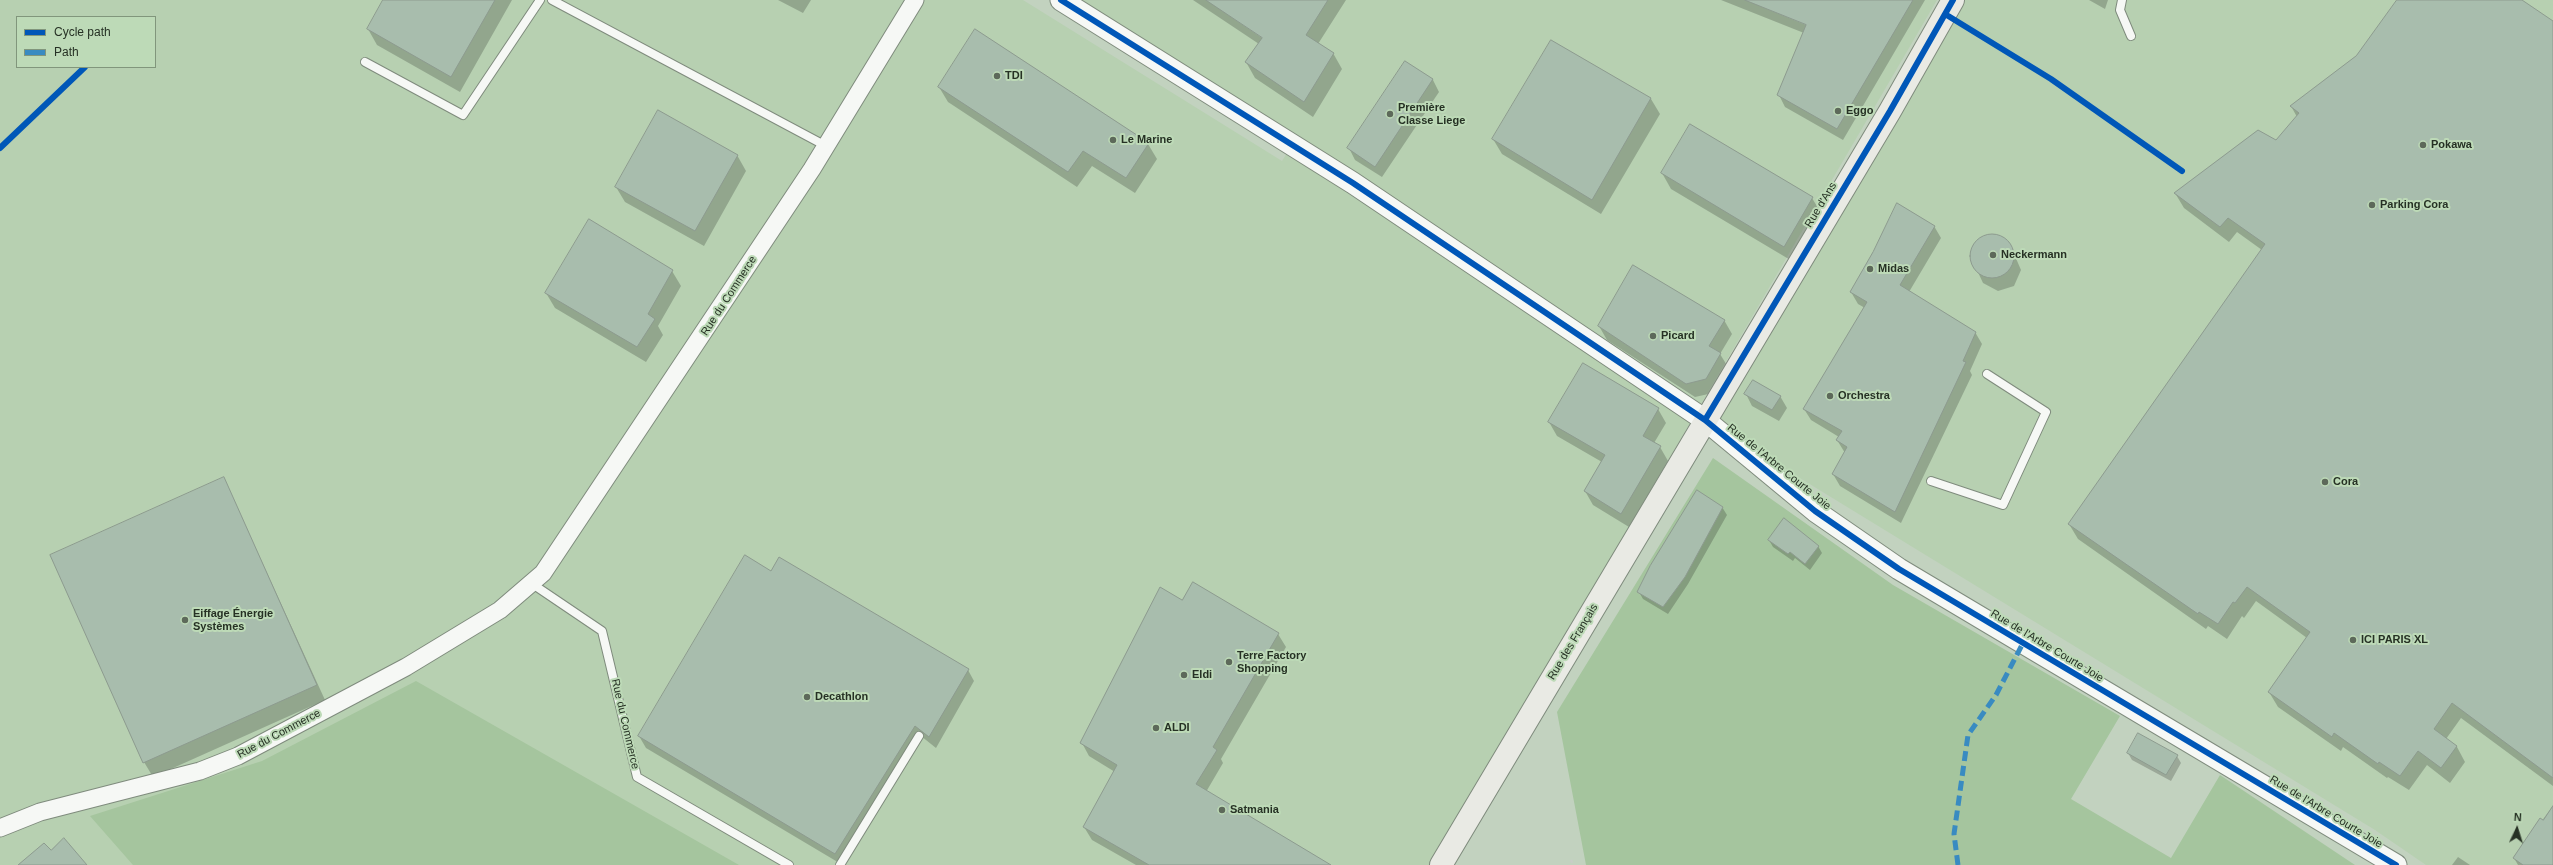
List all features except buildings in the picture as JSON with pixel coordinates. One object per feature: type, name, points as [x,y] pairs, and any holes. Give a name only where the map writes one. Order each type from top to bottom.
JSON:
[{"type":"main road","name":"Rue d'Ans","points":[[1705,420],[1890,111],[1953,0]]},
{"type":"main road","name":"Rue des Français","points":[[1441,865],[1705,420]]},
{"type":"street","name":"Rue du Commerce","points":[[0,828],[40,812],[200,771],[238,756],[406,666],[500,610],[532,583],[543,573],[632,442],[826,146],[915,0]]},
{"type":"street","name":"Rue de l'Arbre Courte Joie","points":[[1061,0],[1352,183],[1705,420],[1815,511],[1899,569],[2396,865]]},
{"type":"lane","points":[[365,62],[463,115],[540,0]]},
{"type":"lane","points":[[552,0],[826,146]]},
{"type":"lane","points":[[2122,0],[2120,10],[2131,36]]},
{"type":"lane","points":[[1931,481],[2003,505],[2046,412],[1987,374]]},
{"type":"lane","name":"Rue du Commerce","points":[[532,583],[602,631],[637,777],[789,865]]},
{"type":"lane","points":[[840,865],[919,736]]},
{"type":"path","points":[[1571,860],[1573,865]]},
{"type":"shaded area","points":[[0,0],[1023,0],[1282,161],[1298,136],[1056,0],[1937,0],[1432,865],[0,865]]},
{"type":"shaded area","points":[[1962,0],[2553,0],[2553,865],[2426,865],[2375,830],[1705,420]]},
{"type":"shaded area","points":[[1713,458],[1893,585],[2120,716],[2071,799],[2171,858],[2220,775],[2355,865],[1586,865],[1557,712]]},
{"type":"shaded area","points":[[416,681],[739,865],[133,865],[90,816],[262,761]]},
{"type":"marked path","points":[[1958,865],[1954,834],[1968,735],[1996,695],[2023,643]]},
{"type":"cycle path","points":[[1061,0],[1353,183],[1705,420],[1815,511],[1899,569],[2396,865]]},
{"type":"cycle path","points":[[1705,420],[1890,111],[1953,0]]},
{"type":"cycle path","points":[[1945,14],[2051,79],[2182,171]]},
{"type":"cycle path","points":[[0,148],[84,68]]},
{"type":"place","name":"TDI","points":[[997,76]]},
{"type":"place","name":"Eggo","points":[[1838,111]]},
{"type":"place","name":"Première Classe Liege","points":[[1390,114]]},
{"type":"place","name":"Le Marine","points":[[1113,140]]},
{"type":"place","name":"Pokawa","points":[[2423,145]]},
{"type":"place","name":"Parking Cora","points":[[2372,205]]},
{"type":"place","name":"Neckermann","points":[[1993,255]]},
{"type":"place","name":"Midas","points":[[1870,269]]},
{"type":"place","name":"Picard","points":[[1653,336]]},
{"type":"place","name":"Orchestra","points":[[1830,396]]},
{"type":"place","name":"Cora","points":[[2325,482]]},
{"type":"place","name":"Eiffage Énergie Systèmes","points":[[185,620]]},
{"type":"place","name":"ICI PARIS XL","points":[[2353,640]]},
{"type":"place","name":"Terre Factory Shopping","points":[[1229,662]]},
{"type":"place","name":"Eldi","points":[[1184,675]]},
{"type":"place","name":"Decathlon","points":[[807,697]]},
{"type":"place","name":"ALDI","points":[[1156,728]]},
{"type":"place","name":"Satmania","points":[[1222,810]]}]
